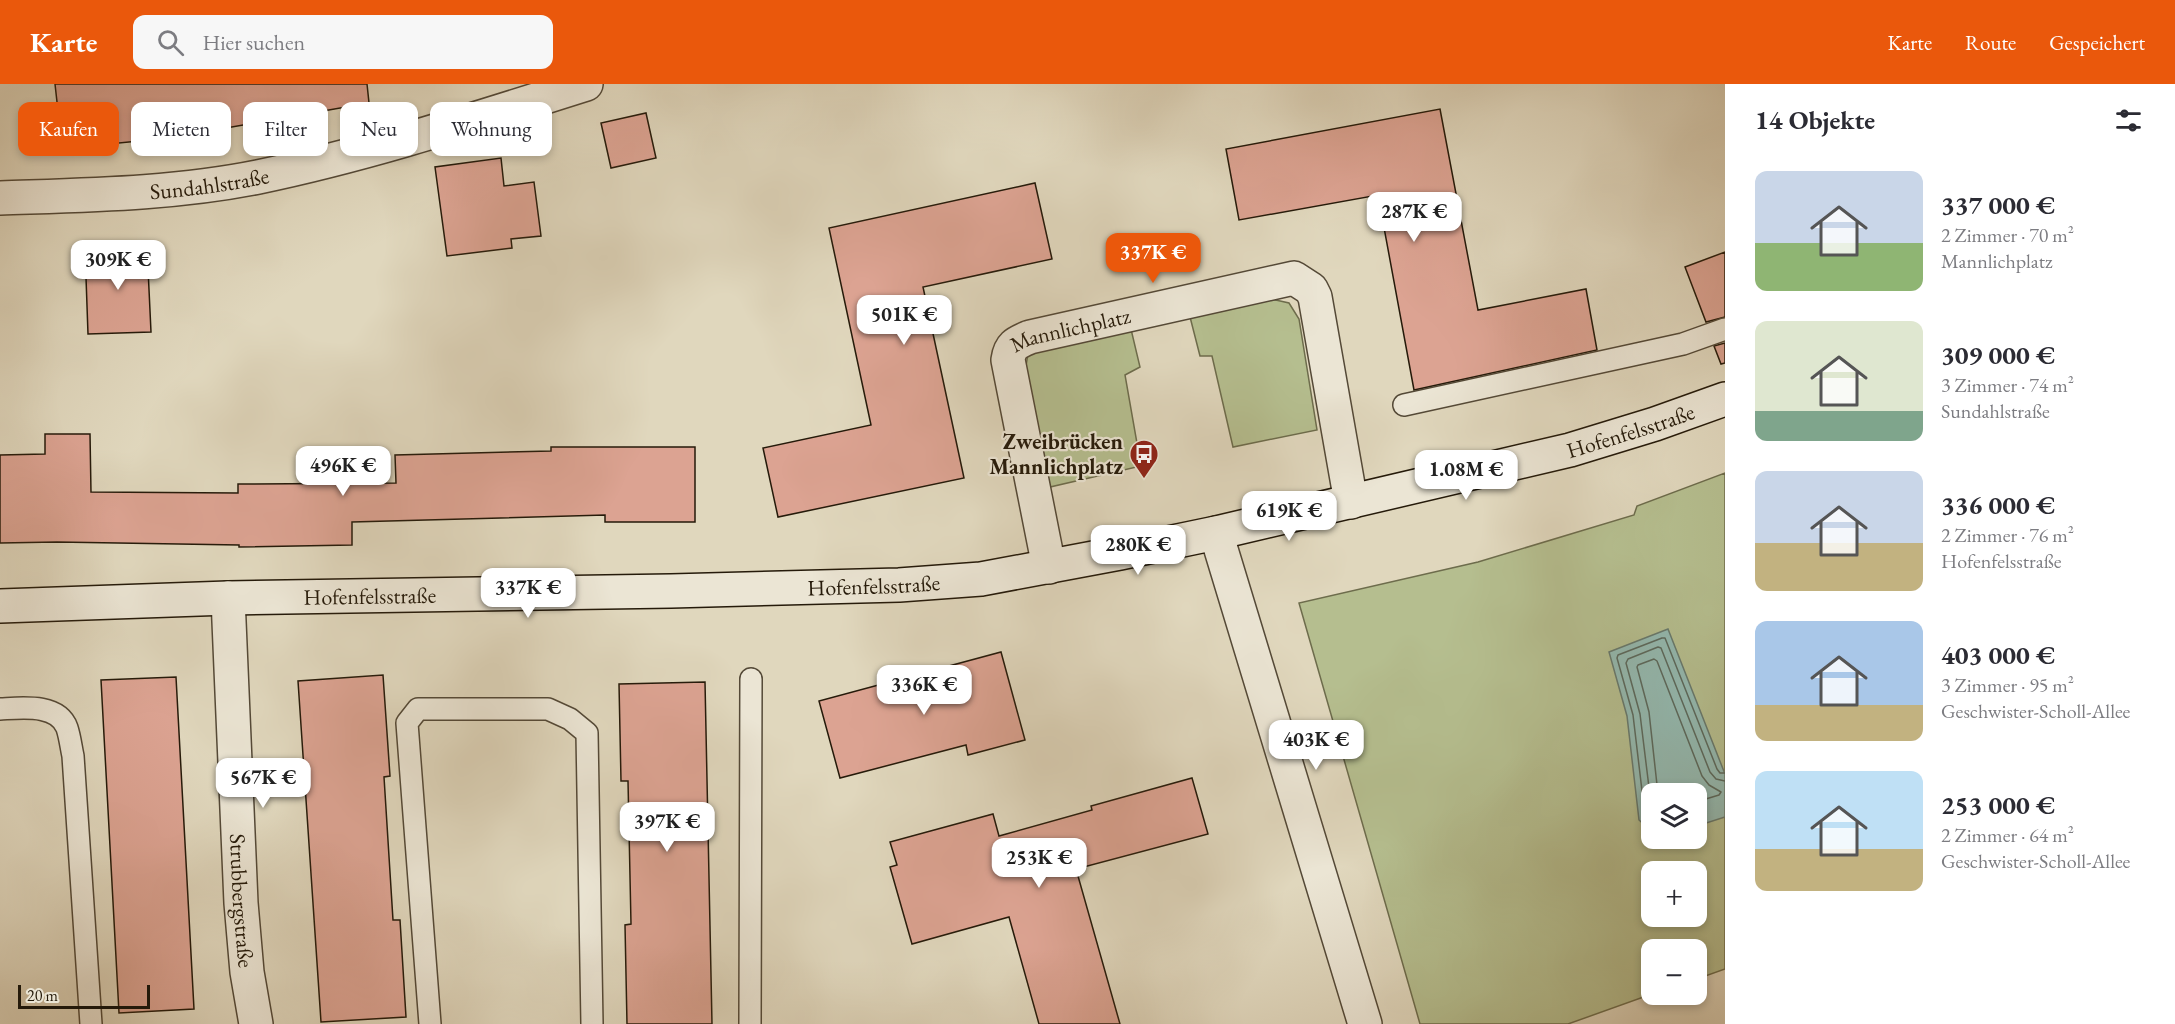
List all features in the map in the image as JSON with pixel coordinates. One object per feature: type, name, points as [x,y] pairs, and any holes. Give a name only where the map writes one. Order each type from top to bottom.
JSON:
[{"type":"street","name":"Sundahlstraße","points":[[0,198],[180,188],[256,178],[351,155],[586,84]]},
{"type":"street","name":"Mannlichplatz","points":[[1048,567],[1008,360],[1010,350],[1018,342],[1030,337],[1294,278],[1311,289],[1315,297],[1350,502]]},
{"type":"street","name":"Hofenfelsstraße","points":[[0,606],[228,598],[899,585],[981,579],[1216,533],[1569,450],[1655,424],[1725,399]]},
{"type":"street","points":[[1216,533],[1365,1024]]},
{"type":"street","name":"Strubbergstraße","points":[[228,598],[242,903],[247,972],[256,1024]]},
{"type":"lane","points":[[1404,405],[1683,344],[1725,329]]},
{"type":"lane","points":[[750,1024],[751,679]]},
{"type":"lane","points":[[0,709],[33,707],[56,715],[67,727],[73,756],[91,1024]]},
{"type":"lane","points":[[430,1024],[407,723],[418,709],[548,709],[570,719],[587,733],[592,1024]]},
{"type":"green space","points":[[1267,298],[1289,303],[1299,319],[1317,430],[1233,447],[1212,356],[1200,356],[1189,313]]},
{"type":"green space","points":[[1130,325],[1140,367],[1125,375],[1141,466],[1050,487],[1025,372],[1028,354]]},
{"type":"green space","points":[[1725,473],[1725,969],[1707,975],[1707,939],[1641,939],[1641,998],[1568,1024],[1420,1024],[1299,603],[1478,562],[1634,515],[1637,506]]},
{"type":"water","points":[[1668,629],[1725,774],[1725,817],[1707,823],[1707,783],[1641,783],[1641,822],[1639,820],[1627,716],[1609,652]]},
{"type":"building","points":[[55,84],[367,84],[369,102],[340,102],[340,108],[328,110],[328,102],[243,102],[243,125],[231,127],[231,102],[131,102],[131,142],[119,143],[119,102],[57,102]]},
{"type":"building","points":[[1440,109],[1478,310],[1586,289],[1597,350],[1414,390],[1378,195],[1239,220],[1226,149]]},
{"type":"building","points":[[646,113],[656,158],[611,168],[601,123]]},
{"type":"building","points":[[501,158],[504,186],[534,182],[541,236],[511,239],[512,248],[447,256],[435,167]]},
{"type":"building","points":[[1035,183],[1052,259],[923,287],[964,478],[778,517],[763,448],[871,425],[829,228]]},
{"type":"building","points":[[147,247],[151,332],[88,334],[85,249]]},
{"type":"building","points":[[1725,252],[1725,317],[1706,322],[1685,267]]},
{"type":"building","points":[[1725,343],[1725,363],[1721,364],[1714,346]]},
{"type":"building","points":[[45,434],[90,434],[91,492],[238,493],[238,484],[396,483],[395,455],[551,451],[551,447],[695,447],[695,522],[605,522],[605,515],[352,522],[352,545],[239,547],[239,545],[0,543],[0,455],[45,454]]},
{"type":"building","points":[[1001,652],[1025,740],[968,755],[966,745],[840,778],[819,701]]},
{"type":"building","points":[[383,675],[390,776],[384,777],[393,920],[400,920],[406,1017],[321,1022],[298,681]]},
{"type":"building","points":[[176,677],[194,1009],[119,1013],[101,680]]},
{"type":"building","points":[[705,682],[712,1024],[627,1024],[625,925],[631,924],[628,781],[621,781],[619,684]]},
{"type":"building","points":[[1192,778],[1208,834],[1076,869],[1120,1024],[1039,1024],[1009,917],[912,944],[890,867],[897,865],[890,842],[993,814],[999,836],[1092,810],[1091,806]]},
{"type":"place","name":"Zweibrücken Mannlichplatz","points":[[1144,480]]}]
